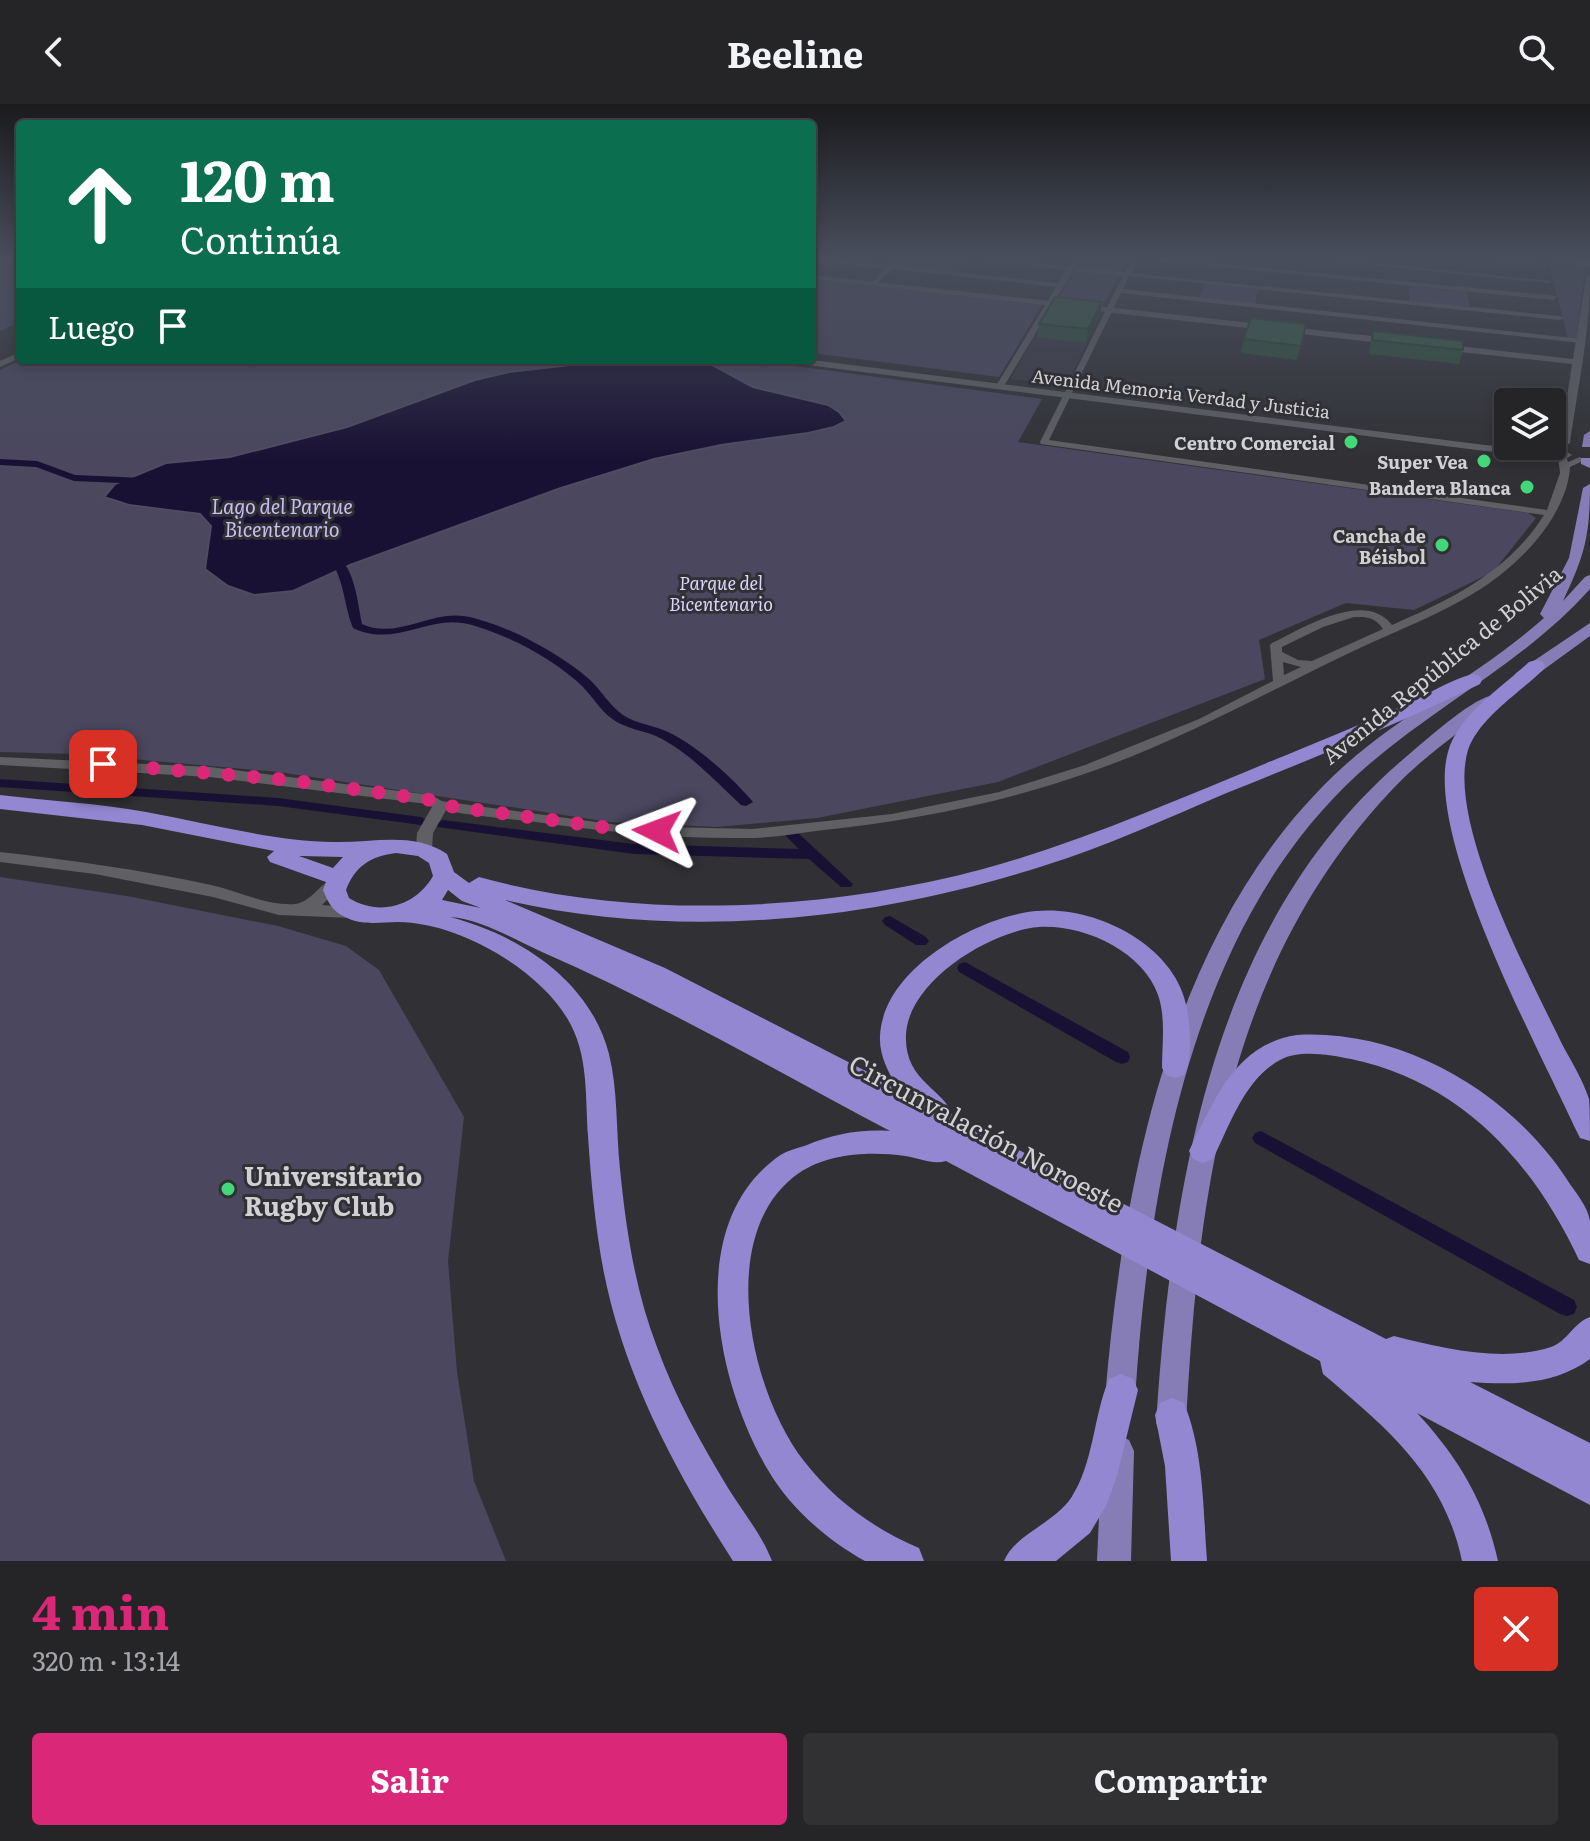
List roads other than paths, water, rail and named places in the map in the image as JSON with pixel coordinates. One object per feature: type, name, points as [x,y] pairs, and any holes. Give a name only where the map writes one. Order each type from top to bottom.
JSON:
[{"type":"highway","points":[[1536,666],[1465,738],[1455,763],[1455,802],[1460,831],[1495,925],[1590,1130]]},
{"type":"highway","points":[[444,872],[519,896],[655,911],[724,914],[783,912],[881,899],[977,878],[1088,842],[1372,726],[1473,680]]},
{"type":"highway","points":[[0,802],[142,818],[302,849],[385,848],[426,839],[444,872],[438,890],[409,910],[374,917],[351,912],[340,905],[335,895],[336,881],[345,867],[385,848]]},
{"type":"highway","points":[[0,816],[105,826],[210,842],[288,859],[336,881]]},
{"type":"highway","name":"Circunvalación Noroeste","points":[[444,872],[470,895],[576,937],[656,974],[1520,1438]]},
{"type":"highway","name":"Circunvalación Noroeste","points":[[409,910],[457,909],[539,939],[658,997],[991,1170],[1311,1328]]},
{"type":"highway","points":[[409,910],[504,946],[557,984],[578,1014],[593,1044],[610,1219],[629,1312],[656,1388],[681,1443],[754,1561]]},
{"type":"highway","points":[[972,1141],[912,1088],[896,1059],[893,1030],[902,1005],[927,973],[940,961],[994,929],[1036,919],[1058,919],[1083,924],[1137,950],[1163,978],[1172,997],[1175,1068]]},
{"type":"highway","points":[[1203,1151],[1239,1085],[1264,1056],[1295,1045],[1358,1049],[1393,1058],[1437,1078],[1500,1121],[1552,1177],[1577,1218],[1590,1250]]},
{"type":"highway","points":[[906,1561],[881,1551],[829,1513],[801,1485],[781,1458],[763,1425],[739,1364],[733,1323],[733,1275],[741,1237],[754,1202],[775,1176],[822,1149],[857,1142],[894,1141],[991,1170]]},
{"type":"highway","points":[[1311,1328],[1414,1357],[1518,1370],[1563,1357],[1587,1341],[1590,1332]]},
{"type":"highway","points":[[1311,1328],[1438,1462],[1470,1524],[1480,1561]]},
{"type":"highway","points":[[1022,1561],[1052,1543],[1079,1518],[1096,1483],[1121,1390]]},
{"type":"highway","points":[[1172,1415],[1182,1466],[1189,1561]]},
{"type":"highway","points":[[1520,1438],[1590,1462]]},
{"type":"highway","points":[[1520,1438],[1590,1487]]},
{"type":"main road","points":[[1537,631],[1576,558],[1590,488]]},
{"type":"main road","name":"Avenida República de Bolivia","points":[[1114,1561],[1121,1390],[1130,1290],[1144,1202],[1175,1068],[1212,969],[1263,876],[1286,842],[1349,772],[1396,733],[1537,631],[1590,580]]},
{"type":"main road","points":[[1174,1561],[1172,1415],[1176,1318],[1187,1224],[1226,1060],[1251,987],[1273,940],[1310,877],[1382,789],[1459,723],[1590,628]]},
{"type":"street","points":[[1002,383],[1036,324]]},
{"type":"street","points":[[1102,324],[1044,442],[1551,513]]},
{"type":"street","points":[[1233,324],[1406,338],[1406,324]]},
{"type":"street","points":[[1425,324],[1581,341]]},
{"type":"street","points":[[1562,324],[1566,339]]},
{"type":"street","points":[[1566,435],[1583,324]]},
{"type":"street","points":[[1422,345],[1579,362]]},
{"type":"street","name":"Avenida Memoria Verdad y Justicia","points":[[816,357],[1494,448]]},
{"type":"street","name":"Avenida Memoria Verdad y Justicia","points":[[816,363],[1002,383]]},
{"type":"street","name":"Avenida Memoria Verdad y Justicia","points":[[1070,392],[1494,441]]},
{"type":"street","points":[[1568,429],[1572,437],[1588,442]]},
{"type":"street","points":[[1566,449],[1588,442]]},
{"type":"street","points":[[1566,453],[1586,461]]},
{"type":"street","points":[[0,761],[131,766],[290,780],[431,800],[441,805],[625,830],[752,834],[892,818],[1001,796],[1090,768],[1203,722],[1498,577],[1532,542],[1551,513],[1560,460]]},
{"type":"street","points":[[1279,683],[1276,645],[1353,612],[1421,616]]},
{"type":"street","points":[[1369,612],[1384,619],[1390,630]]},
{"type":"street","points":[[1277,654],[1295,663],[1314,665]]},
{"type":"street","points":[[426,839],[441,805]]},
{"type":"street","points":[[0,857],[213,891],[291,911],[351,912]]},
{"type":"street","points":[[291,911],[311,905],[336,881]]},
{"type":"water","name":"Lago del Parque Bicentenario","points":[[579,364],[710,364],[753,387],[828,405],[846,421],[808,433],[721,445],[654,459],[558,489],[350,565],[293,591],[254,595],[228,586],[205,569],[211,526],[200,514],[129,505],[104,497],[115,484],[166,463],[230,457],[347,427],[475,380],[509,372]]},
{"type":"waterway","points":[[0,462],[37,464],[74,478],[144,481]]},
{"type":"waterway","points":[[331,554],[346,577],[357,626],[369,632],[383,633],[460,619],[502,633],[572,671],[621,719],[662,733],[678,743],[746,802]]},
{"type":"waterway","points":[[0,783],[278,802],[421,821]]},
{"type":"waterway","points":[[443,824],[634,849],[811,854]]},
{"type":"waterway","points":[[791,834],[846,884]]},
{"type":"waterway","points":[[890,921],[921,941]]},
{"type":"waterway","points":[[965,968],[1122,1057]]},
{"type":"waterway","points":[[1261,1138],[1567,1307]]},
{"type":"place","name":"Centro Comercial","points":[[1351,442]]},
{"type":"place","name":"Super Vea","points":[[1484,461]]},
{"type":"place","name":"Bandera Blanca","points":[[1527,487]]},
{"type":"place","name":"Cancha de Béisbol","points":[[1442,545]]},
{"type":"place","name":"Universitario Rugby Club","points":[[228,1189]]},
{"type":"park label","name":"Parque del Bicentenario","points":[[721,592]]}]
